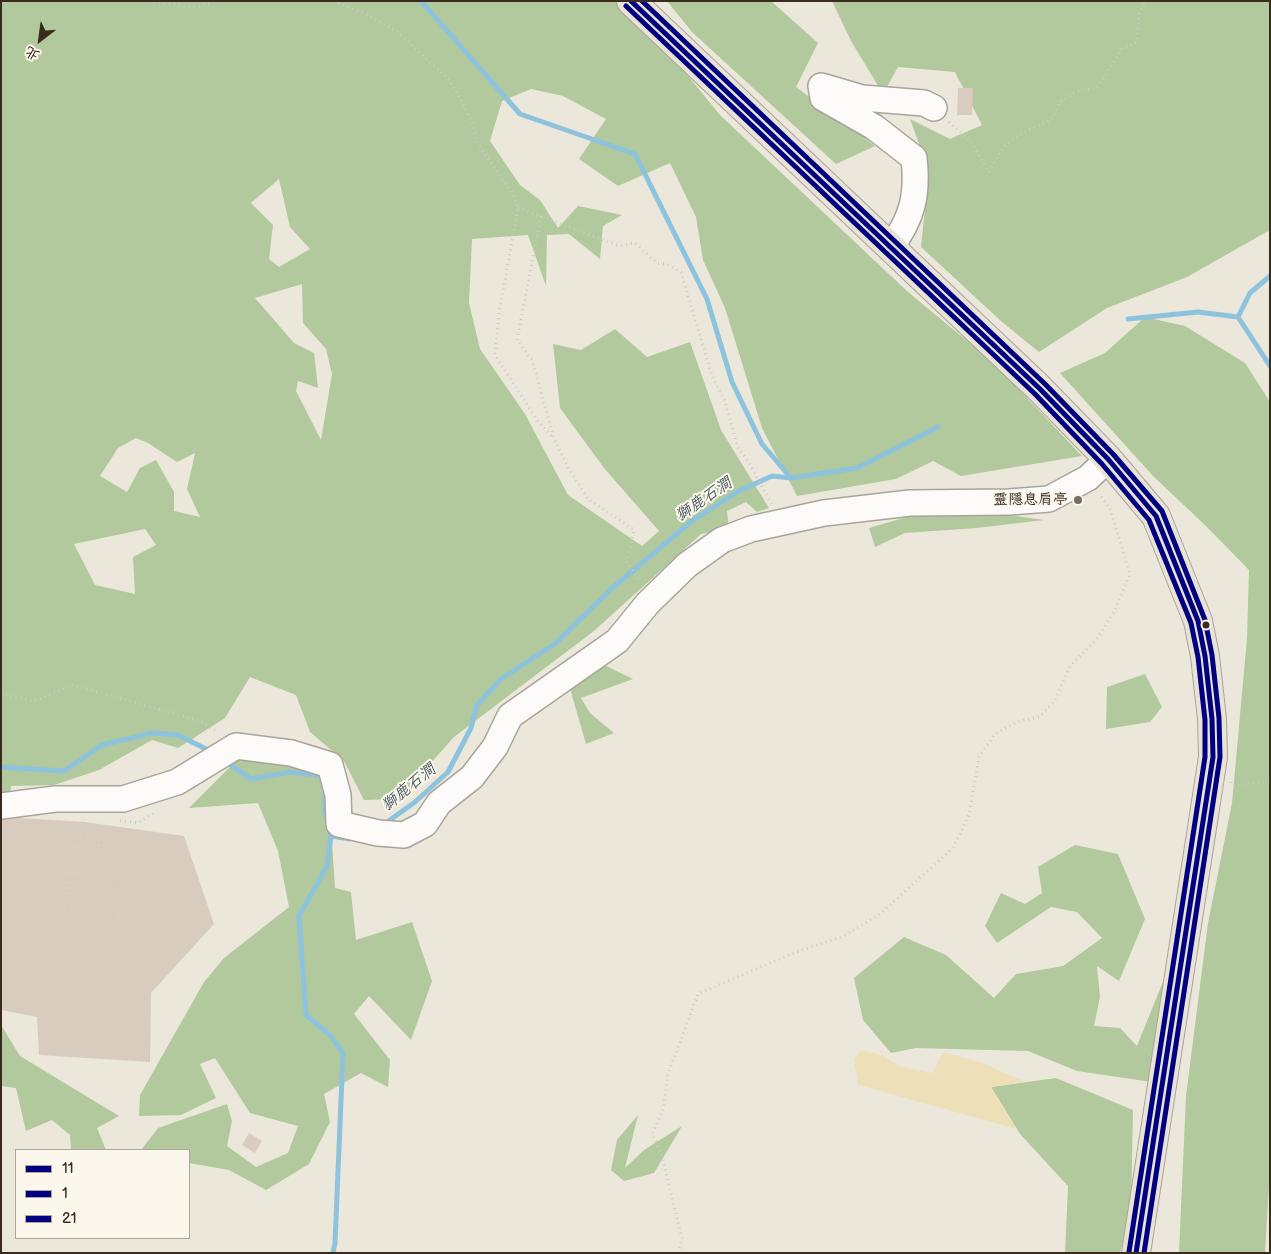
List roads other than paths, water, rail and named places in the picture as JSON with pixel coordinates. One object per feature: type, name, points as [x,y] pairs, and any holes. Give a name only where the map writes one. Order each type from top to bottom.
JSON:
[{"type":"main road","points":[[631,1],[1040,388],[1108,458],[1156,516],[1198,620],[1205,656],[1213,757],[1136,1253]]},
{"type":"lane","points":[[890,248],[904,230],[912,213],[916,177],[914,158],[874,127],[823,98],[821,86],[862,98],[924,103],[934,108]]},
{"type":"lane","points":[[1,806],[54,799],[123,799],[176,782],[224,753],[291,753],[330,765],[338,795],[339,824],[404,836],[424,824],[439,803],[472,777],[495,747],[510,716],[617,641],[648,603],[687,565],[722,540],[751,529],[824,513],[910,503],[1049,499],[1088,478],[1108,458]]},
{"type":"waterway","points":[[421,1],[520,114],[635,154],[707,299],[732,382],[762,444],[791,478],[857,468],[938,427]]},
{"type":"waterway","points":[[1238,317],[1250,293],[1270,276]]},
{"type":"waterway","points":[[1128,319],[1198,312],[1238,317]]},
{"type":"waterway","points":[[1238,317],[1270,366]]},
{"type":"waterway","name":"獅鹿石澗","points":[[383,825],[415,802],[448,772],[471,728],[477,705],[501,679],[556,643],[611,589],[692,521],[737,492],[772,476],[791,478]]},
{"type":"waterway","name":"獅鹿石澗","points":[[1,767],[64,771],[102,745],[152,733],[178,735],[212,752]]},
{"type":"waterway","name":"獅鹿石澗","points":[[225,761],[251,779],[290,772],[325,776]]},
{"type":"waterway","name":"獅鹿石澗","points":[[325,789],[325,810],[331,836],[350,839]]},
{"type":"waterway","points":[[331,836],[327,866],[299,916],[306,1015],[330,1035],[343,1053],[333,1253]]},
{"type":"place","name":"靈隱息肩亭","points":[[1078,500]]}]
